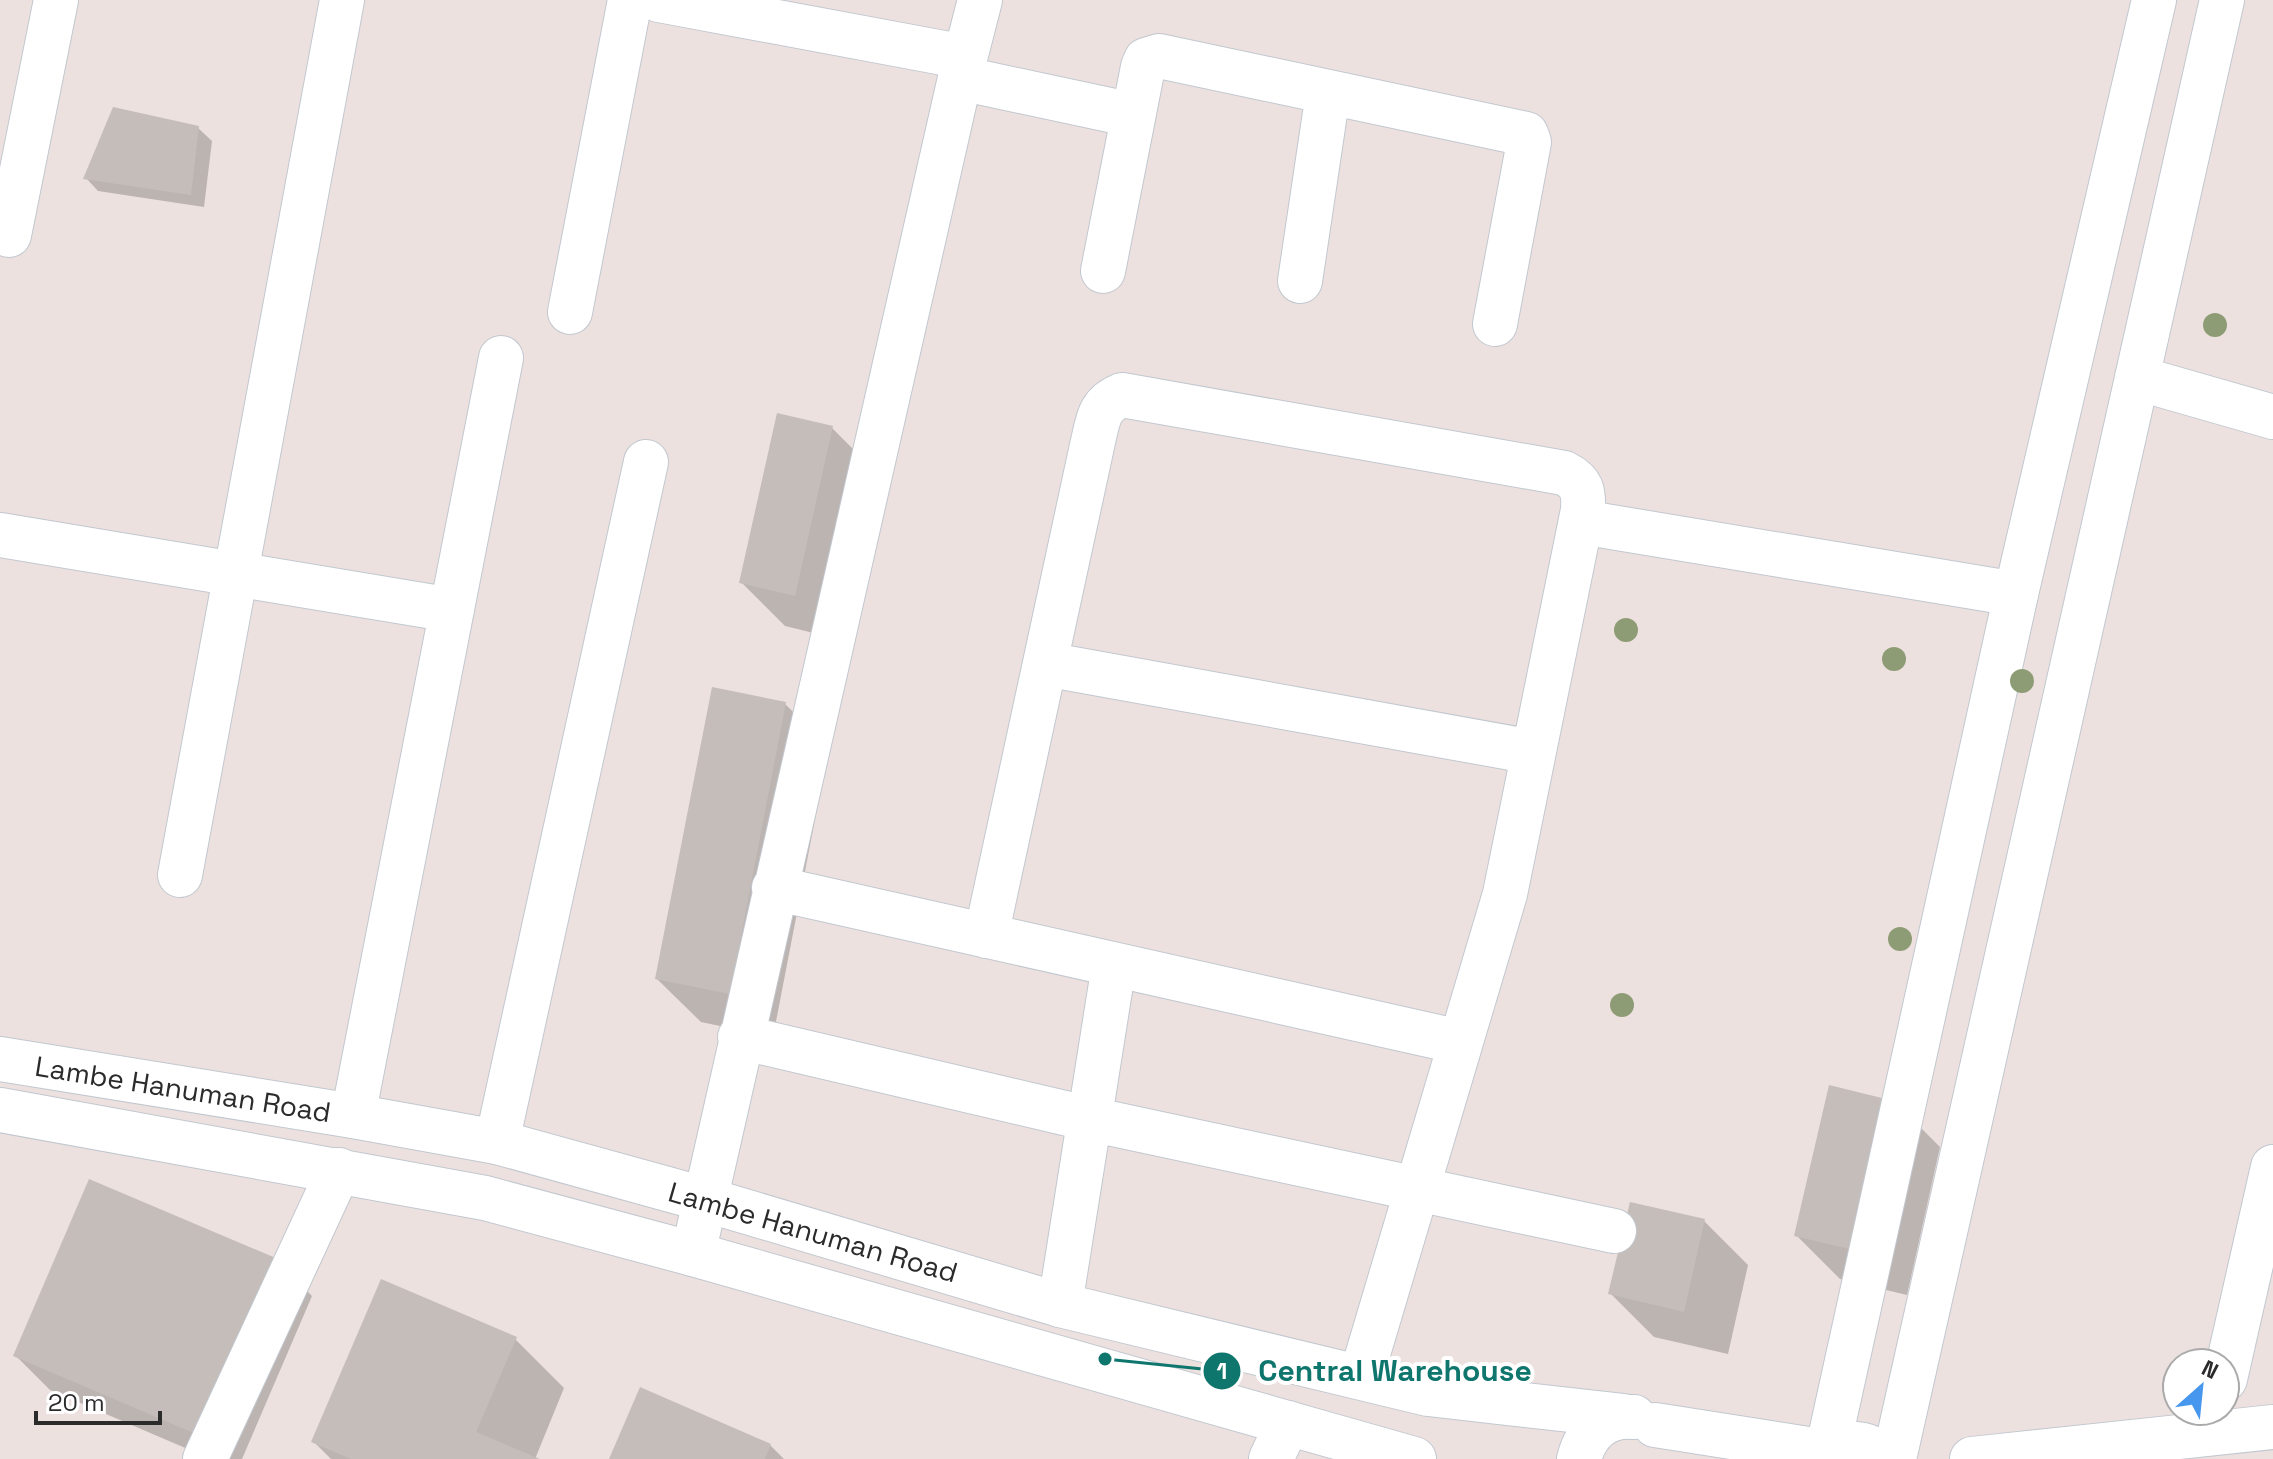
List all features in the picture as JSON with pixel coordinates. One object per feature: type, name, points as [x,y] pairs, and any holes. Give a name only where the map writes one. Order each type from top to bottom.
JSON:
[{"type":"street","points":[[9,235],[56,0]]},
{"type":"street","points":[[180,875],[342,0]]},
{"type":"street","points":[[570,312],[630,0]]},
{"type":"street","points":[[659,0],[962,67],[1133,115]]},
{"type":"street","points":[[693,1254],[774,888],[980,0]]},
{"type":"street","points":[[1823,1455],[2016,594],[2154,0]]},
{"type":"street","points":[[1894,1459],[2222,0]]},
{"type":"street","points":[[1103,271],[1143,67],[1151,56],[1159,56],[1520,132],[1528,138],[1495,324]]},
{"type":"street","points":[[1300,281],[1328,93]]},
{"type":"street","points":[[353,1116],[501,358]]},
{"type":"street","points":[[2137,378],[2273,417]]},
{"type":"street","points":[[986,936],[1101,411],[1109,400],[1122,395],[1564,473],[1578,480],[1584,493],[1581,522],[1505,894],[1361,1377]]},
{"type":"street","points":[[485,1198],[646,462]]},
{"type":"street","points":[[1581,522],[2016,594]]},
{"type":"street","points":[[0,539],[236,573],[452,610]]},
{"type":"street","points":[[1045,664],[1533,752]]},
{"type":"street","points":[[774,888],[1460,1042]]},
{"type":"street","points":[[1060,1305],[1114,965]]},
{"type":"street","points":[[740,1037],[1090,1119],[1614,1231]]},
{"type":"street","name":"Lambe Hanuman Road","points":[[0,1059],[497,1142],[707,1200],[1060,1305],[1428,1394],[1652,1433],[1823,1455],[1850,1443],[1863,1444],[1886,1459]]},
{"type":"street","points":[[0,1110],[485,1198],[693,1254],[1280,1441],[1414,1459]]},
{"type":"street","points":[[2232,1347],[2273,1167]]},
{"type":"street","points":[[205,1459],[339,1170]]},
{"type":"street","points":[[1579,1459],[1585,1441],[1594,1429],[1608,1419],[1652,1433]]},
{"type":"street","points":[[1972,1459],[2273,1427]]},
{"type":"building","points":[[113,107],[199,126],[191,195],[83,179]]},
{"type":"building","points":[[777,413],[833,426],[795,596],[739,583]]},
{"type":"building","points":[[712,687],[786,702],[730,994],[655,979]]},
{"type":"building","points":[[1829,1085],[1898,1102],[1863,1252],[1794,1236]]},
{"type":"building","points":[[89,1179],[278,1259],[203,1437],[13,1356]]},
{"type":"building","points":[[1630,1202],[1705,1219],[1684,1312],[1608,1294]]},
{"type":"building","points":[[381,1279],[517,1337],[476,1432],[540,1459],[351,1459],[311,1442]]},
{"type":"building","points":[[640,1387],[771,1444],[765,1459],[609,1459]]},
{"type":"place","name":"Central Warehouse","points":[[1105,1359]]}]
